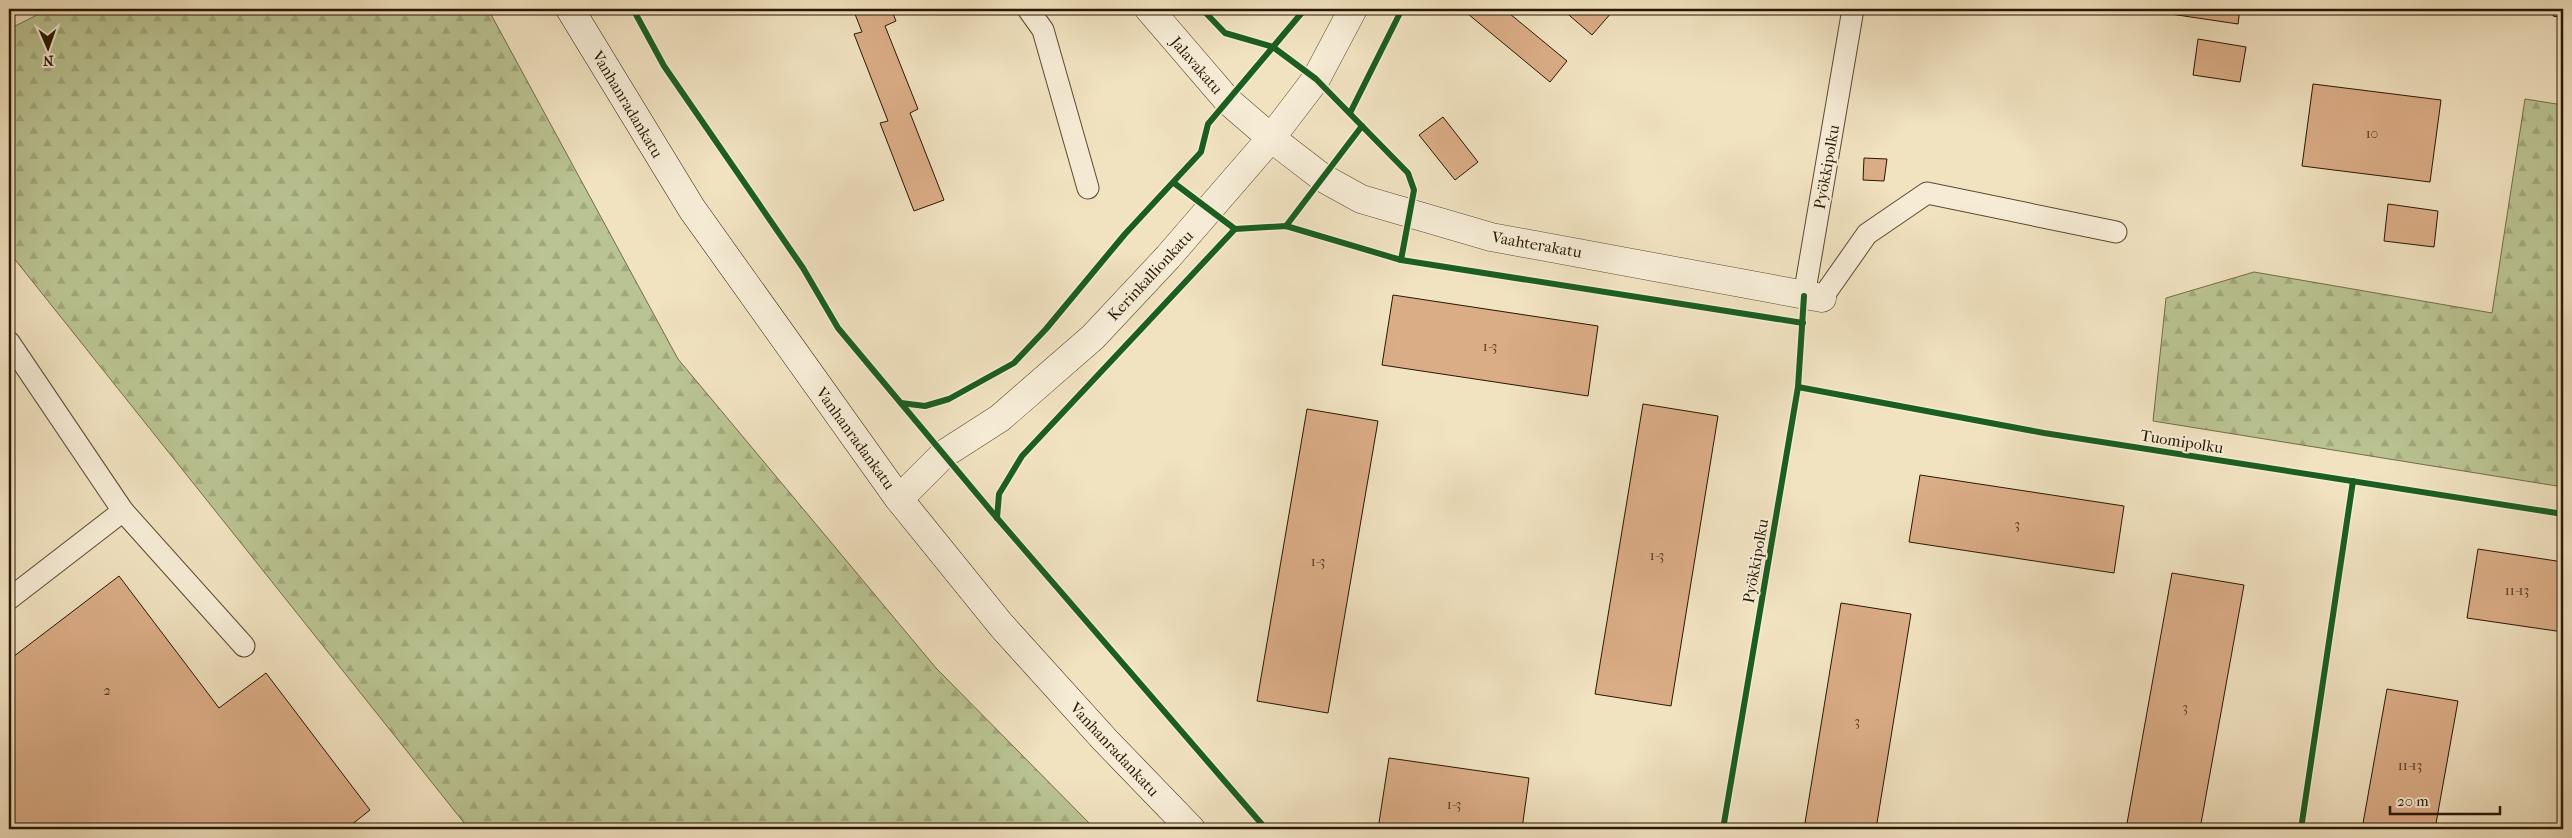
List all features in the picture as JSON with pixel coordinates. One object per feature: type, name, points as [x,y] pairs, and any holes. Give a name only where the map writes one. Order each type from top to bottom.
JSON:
[{"type":"street","name":"Vanhanradankatu","points":[[570,9],[692,209],[899,499],[1001,625],[1105,740],[1191,829]]},
{"type":"street","name":"Jalavakatu","points":[[1149,9],[1228,101],[1271,138]]},
{"type":"street","name":"Kerinkallionkatu","points":[[899,499],[944,454],[1000,418],[1093,337],[1168,257],[1271,138],[1316,79],[1353,9]]},
{"type":"street","name":"Vaahterakatu","points":[[1271,138],[1323,178],[1361,199],[1491,237],[1813,297]]},
{"type":"lane","points":[[1028,9],[1043,30],[1088,188]]},
{"type":"lane","name":"Pyökkipolku","points":[[1813,297],[1853,9]]},
{"type":"lane","points":[[1813,297],[1868,234],[1927,193],[2116,232]]},
{"type":"lane","points":[[9,342],[123,511],[244,646]]},
{"type":"lane","points":[[9,599],[123,511]]},
{"type":"green space","points":[[49,9],[488,9],[678,359],[936,668],[1095,829],[469,829],[9,252],[9,29]]},
{"type":"green space","points":[[2525,99],[2563,105],[2563,487],[2153,421],[2166,298],[2254,272],[2492,313]]},
{"type":"building","points":[[853,9],[891,9],[896,21],[885,26],[918,109],[910,113],[944,200],[914,211],[880,123],[888,121],[854,34],[862,32]]},
{"type":"building","points":[[1462,9],[1504,9],[1567,61],[1550,82]]},
{"type":"building","points":[[1562,9],[1608,9],[1612,12],[1592,35]]},
{"type":"building","points":[[2137,9],[2240,9],[2238,24]]},
{"type":"building","points":[[2555,9],[2563,9],[2563,18],[2553,16]]},
{"type":"building","points":[[2198,39],[2246,47],[2240,82],[2193,75]]},
{"type":"building","points":[[2313,84],[2441,100],[2430,182],[2302,166]]},
{"type":"building","points":[[1443,117],[1478,162],[1455,180],[1419,135]]},
{"type":"building","points":[[1864,158],[1887,159],[1884,181],[1863,180]]},
{"type":"building","points":[[2388,204],[2438,211],[2434,247],[2384,241]]},
{"type":"building","points":[[1393,295],[1598,326],[1588,396],[1382,365]]},
{"type":"building","points":[[1643,404],[1718,416],[1671,706],[1595,694]]},
{"type":"building","points":[[1307,409],[1378,421],[1328,713],[1257,701]]},
{"type":"building","points":[[1920,475],[2124,506],[2114,573],[1909,542]]},
{"type":"building","points":[[2478,549],[2563,562],[2563,632],[2467,618]]},
{"type":"building","points":[[2172,573],[2244,585],[2200,829],[2126,829]]},
{"type":"building","points":[[119,576],[219,708],[266,673],[370,810],[346,829],[9,829],[9,660]]},
{"type":"building","points":[[1841,603],[1911,614],[1876,829],[1804,829]]},
{"type":"building","points":[[2387,689],[2458,701],[2435,829],[2362,829]]},
{"type":"building","points":[[1389,758],[1529,778],[1522,829],[1378,829]]},
{"type":"cycle path","points":[[633,9],[664,66],[803,268],[838,328],[997,518],[1266,829]]},
{"type":"cycle path","points":[[1202,9],[1225,33],[1273,47],[1316,79],[1408,173],[1414,190],[1401,260],[1803,323]]},
{"type":"cycle path","points":[[901,403],[925,406],[949,399],[1014,363],[1046,329],[1125,234],[1201,152],[1208,124],[1305,9]]},
{"type":"cycle path","points":[[1350,113],[1402,9]]},
{"type":"cycle path","points":[[1286,226],[1362,126]]},
{"type":"cycle path","points":[[1174,183],[1235,229]]},
{"type":"cycle path","points":[[997,518],[999,494],[1022,456],[1235,229],[1286,226],[1401,260]]},
{"type":"cycle path","points":[[1723,829],[1798,387],[1804,296]]},
{"type":"cycle path","name":"Tuomipolku","points":[[1798,387],[2044,433],[2563,514]]},
{"type":"cycle path","points":[[2301,829],[2353,481]]}]
